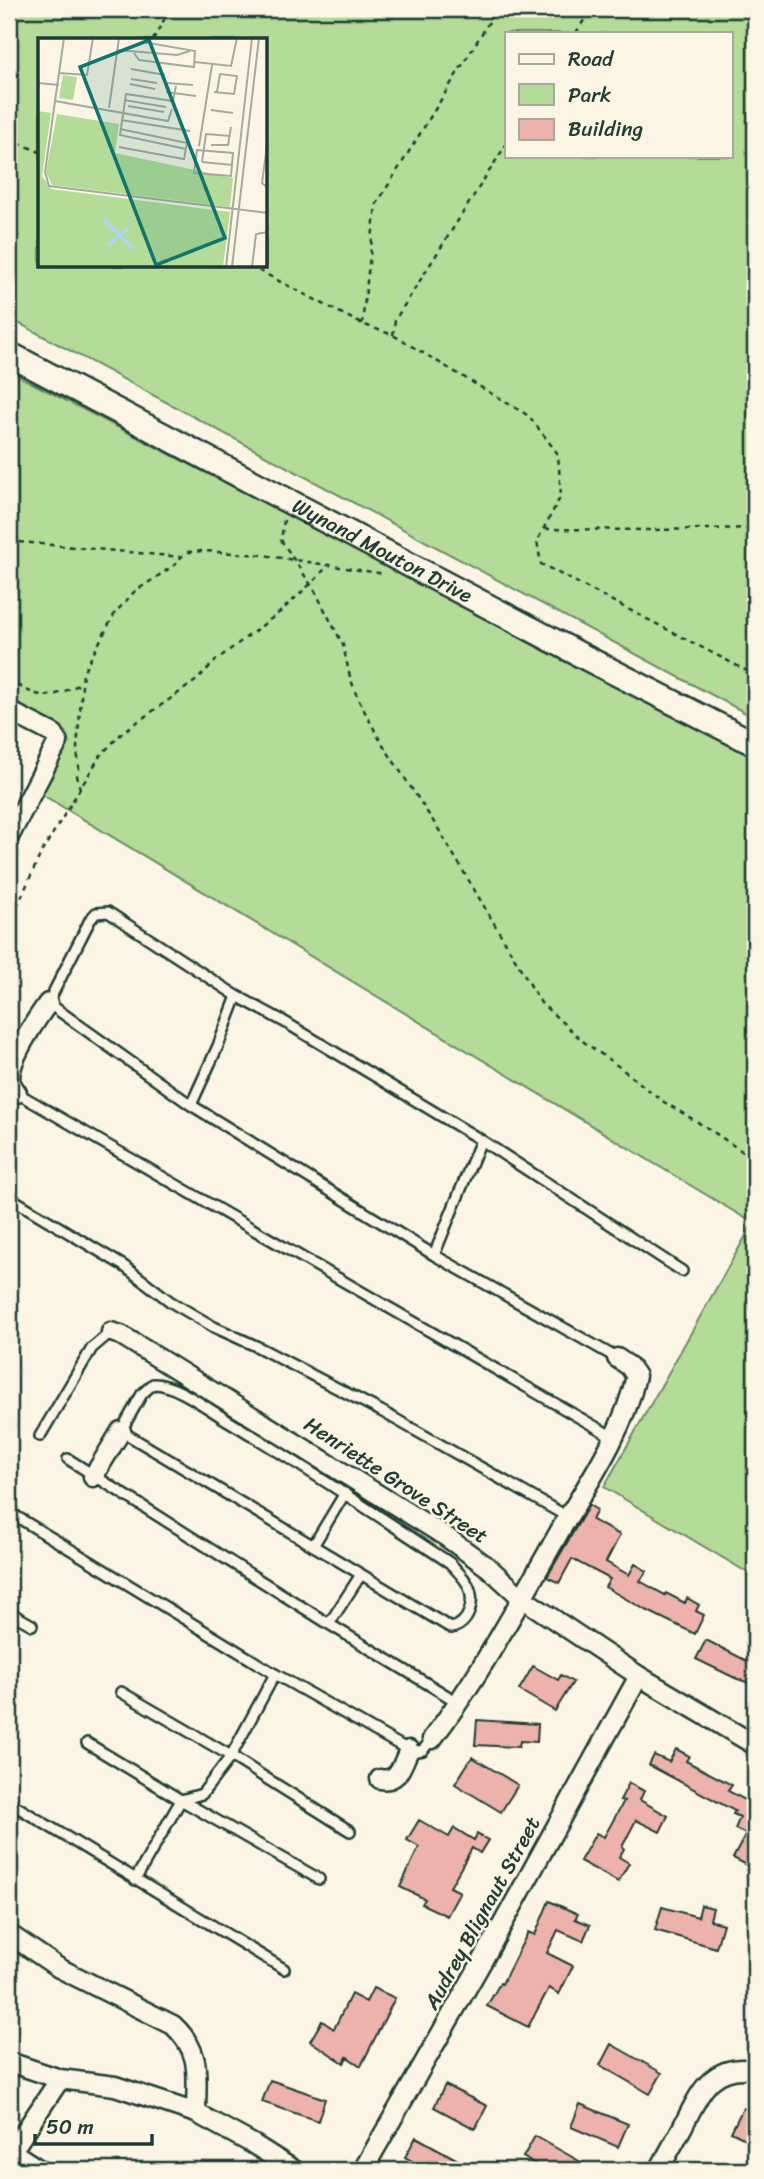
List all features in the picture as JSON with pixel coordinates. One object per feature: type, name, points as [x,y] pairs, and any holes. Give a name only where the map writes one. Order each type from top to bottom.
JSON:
[{"type":"street","name":"Wynand Mouton Drive","points":[[9,354],[755,744]]},
{"type":"street","points":[[9,711],[54,734],[58,742],[9,837]]},
{"type":"street","points":[[18,1093],[12,1087],[12,1070],[35,1022],[48,1003]]},
{"type":"street","name":"Henriette Grove Street","points":[[111,1332],[121,1335],[445,1536],[489,1567],[522,1598],[639,1676],[755,1745]]},
{"type":"street","points":[[432,1739],[459,1703],[522,1598],[613,1437],[636,1376],[629,1366],[617,1358]]},
{"type":"street","points":[[93,1477],[121,1432]]},
{"type":"street","name":"Audrey Blignaut Street","points":[[363,2170],[484,1958],[639,1676]]},
{"type":"street","points":[[380,1779],[395,1778],[409,1750]]},
{"type":"street","points":[[9,1934],[58,1968],[173,2025],[184,2035],[193,2048],[196,2067],[196,2113]]},
{"type":"street","points":[[9,2062],[60,2079],[114,2086],[196,2113],[294,2170]]},
{"type":"street","points":[[659,2170],[701,2091],[712,2079],[726,2071],[755,2070]]},
{"type":"street","points":[[40,2170],[11,2151],[60,2079]]},
{"type":"lane","points":[[617,1358],[434,1255],[191,1105],[48,1003],[90,920],[96,913],[108,912],[237,996],[481,1140],[682,1271]]},
{"type":"lane","points":[[191,1105],[237,996]]},
{"type":"lane","points":[[18,1093],[613,1437]]},
{"type":"lane","points":[[434,1255],[481,1140]]},
{"type":"lane","points":[[9,1197],[124,1266],[171,1302],[381,1411],[568,1517]]},
{"type":"lane","name":"Henriette Grove Street","points":[[40,1436],[92,1348],[111,1332]]},
{"type":"lane","points":[[153,1384],[159,1384],[202,1405],[345,1493],[450,1563],[468,1585],[471,1595],[469,1613],[458,1627],[451,1628],[121,1432],[142,1394],[153,1384]]},
{"type":"lane","points":[[68,1459],[459,1703]]},
{"type":"lane","points":[[313,1546],[345,1493]]},
{"type":"lane","points":[[9,1512],[275,1674],[409,1750],[423,1750],[432,1739]]},
{"type":"lane","points":[[329,1624],[360,1576]]},
{"type":"lane","points":[[9,1612],[32,1625]]},
{"type":"lane","points":[[135,1880],[181,1800],[202,1794],[231,1756],[275,1674]]},
{"type":"lane","points":[[121,1692],[231,1756],[350,1831]]},
{"type":"lane","points":[[87,1743],[319,1879]]},
{"type":"lane","points":[[9,1802],[284,1969]]},
{"type":"path","points":[[154,38],[170,9]]},
{"type":"path","points":[[362,324],[376,205],[496,9]]},
{"type":"path","points":[[577,32],[591,9]]},
{"type":"path","points":[[9,139],[38,151]]},
{"type":"path","points":[[393,335],[395,320],[505,146]]},
{"type":"path","points":[[254,268],[362,324],[393,335],[529,416],[558,454],[561,496],[537,541],[541,564],[755,675]]},
{"type":"path","points":[[285,517],[281,540],[295,559],[343,645],[358,699],[381,742],[439,830],[541,1003],[584,1042],[664,1102],[755,1160]]},
{"type":"path","points":[[544,528],[653,530],[755,527]]},
{"type":"path","points":[[9,541],[181,557]]},
{"type":"path","points":[[80,789],[77,749],[83,673],[88,661],[116,613],[134,592],[170,569],[188,552],[295,559],[386,574]]},
{"type":"path","points":[[9,925],[41,853],[100,756],[123,732],[197,680],[216,660],[280,612],[328,564]]},
{"type":"path","points":[[9,680],[39,695],[57,696],[82,684]]},
{"type":"green space","points":[[9,9],[755,9],[755,718],[9,318]]},
{"type":"green space","points":[[9,371],[755,757],[755,1577],[604,1487],[753,1223],[38,792],[65,739],[9,710]]},
{"type":"building","points":[[589,1505],[597,1510],[592,1520],[620,1535],[606,1562],[629,1575],[635,1564],[647,1571],[640,1581],[665,1595],[666,1593],[685,1603],[687,1598],[699,1605],[696,1611],[704,1615],[695,1634],[605,1587],[610,1579],[572,1559],[559,1583],[547,1577]]},
{"type":"building","points":[[706,1640],[755,1665],[755,1685],[696,1659]]},
{"type":"building","points":[[533,1666],[558,1680],[561,1675],[573,1682],[555,1711],[519,1690]]},
{"type":"building","points":[[477,1720],[538,1724],[537,1742],[520,1741],[519,1747],[475,1745]]},
{"type":"building","points":[[676,1749],[689,1756],[686,1761],[732,1785],[728,1791],[755,1805],[755,1869],[733,1858],[746,1834],[735,1829],[740,1817],[733,1814],[735,1811],[649,1765],[654,1755],[669,1762]]},
{"type":"building","points":[[472,1757],[518,1785],[501,1812],[455,1784]]},
{"type":"building","points":[[629,1783],[644,1791],[640,1800],[668,1816],[660,1832],[636,1820],[619,1857],[629,1863],[618,1882],[580,1861],[596,1833],[604,1837],[624,1801],[620,1800]]},
{"type":"building","points":[[419,1820],[449,1837],[454,1828],[474,1840],[477,1834],[488,1840],[480,1853],[472,1848],[450,1887],[460,1892],[447,1916],[422,1904],[425,1899],[400,1887],[419,1847],[407,1840]]},
{"type":"building","points":[[549,1901],[578,1914],[575,1919],[590,1925],[583,1941],[558,1930],[547,1953],[573,1966],[559,1994],[549,1988],[528,2027],[487,2006],[500,1983],[502,1984],[528,1932],[535,1935]]},
{"type":"building","points":[[701,1905],[713,1908],[710,1920],[723,1924],[716,1948],[655,1930],[662,1907],[698,1917]]},
{"type":"building","points":[[373,1988],[395,1998],[361,2066],[347,2057],[344,2063],[310,2041],[322,2021],[334,2029],[351,1994],[366,2002]]},
{"type":"building","points":[[611,2044],[662,2073],[650,2094],[600,2065]]},
{"type":"building","points":[[270,2080],[325,2099],[318,2121],[262,2102]]},
{"type":"building","points":[[445,2085],[487,2106],[475,2129],[434,2107]]},
{"type":"building","points":[[580,2104],[628,2124],[618,2147],[571,2127]]},
{"type":"building","points":[[743,2108],[755,2114],[755,2144],[731,2132]]},
{"type":"building","points":[[535,2136],[595,2170],[546,2170],[523,2157]]},
{"type":"building","points":[[416,2137],[476,2170],[428,2170],[405,2157]]}]
